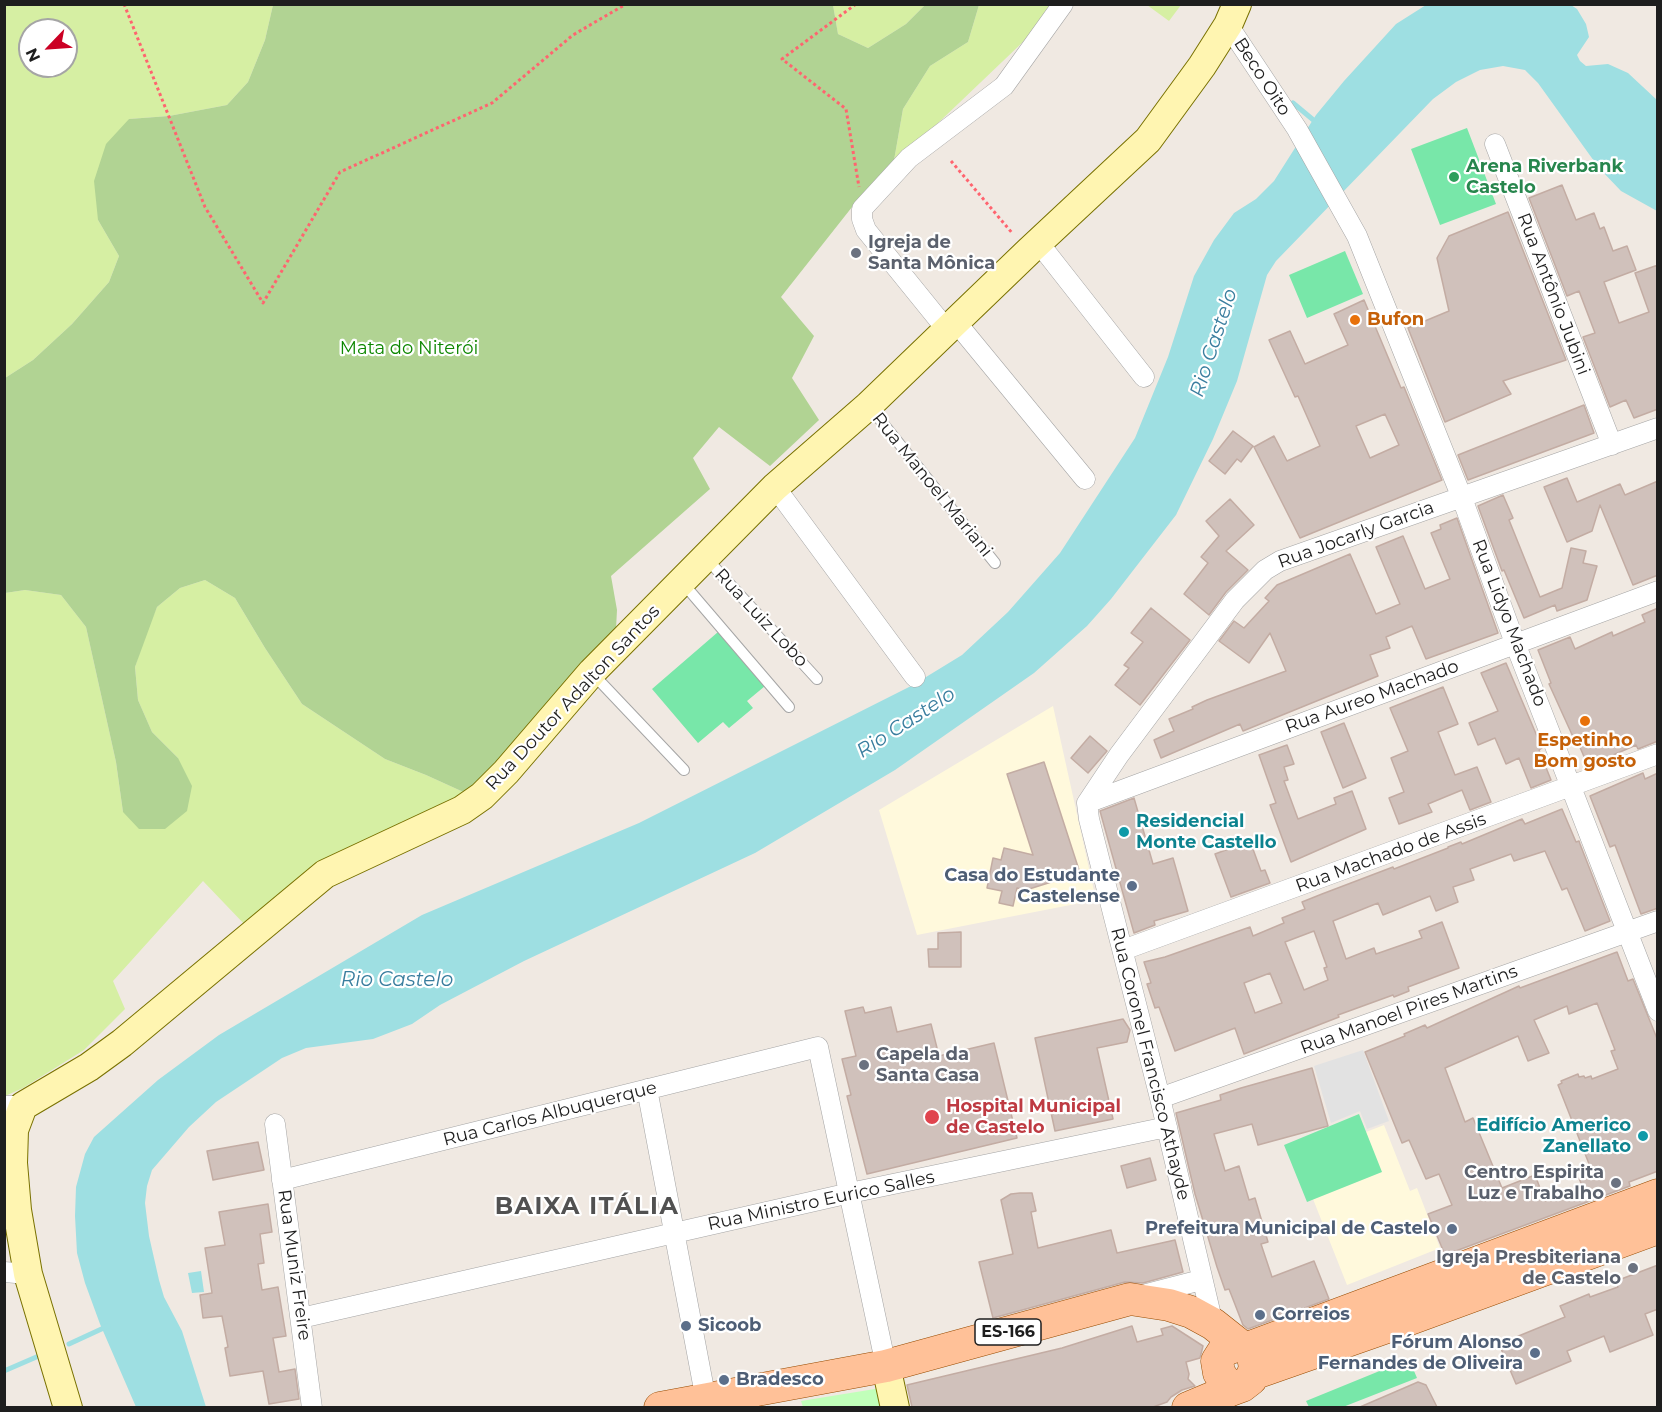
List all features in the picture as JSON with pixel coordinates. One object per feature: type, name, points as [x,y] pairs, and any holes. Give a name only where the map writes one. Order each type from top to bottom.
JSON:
[{"type":"main road","name":"Rua Doutor Adalton Santos","points":[[68,1407],[16,1273],[14,1106],[89,1067],[122,1043],[325,874],[462,810],[482,796],[506,772],[592,672],[775,488],[868,406],[1148,140],[1171,111],[1233,15]]},
{"type":"main road","points":[[1188,1407],[1242,1373],[1400,1291],[1658,1195]]},
{"type":"main road","points":[[1242,1373],[1410,1319],[1658,1228]]},
{"type":"main road","points":[[1400,1291],[1410,1319]]},
{"type":"main road","name":"ES-166","points":[[660,1407],[886,1366],[1130,1299]]},
{"type":"main road","points":[[1130,1299],[1169,1305],[1191,1312],[1213,1324],[1242,1373]]},
{"type":"main road","points":[[886,1366],[895,1407]]},
{"type":"street","points":[[1063,4],[1004,86],[909,158],[862,214],[866,230],[1085,479]]},
{"type":"street","name":"Beco Oito","points":[[1233,15],[1358,236]]},
{"type":"street","name":"Rua Antônio Jubini","points":[[1495,144],[1612,445]]},
{"type":"street","name":"Rua Lidyo Machado","points":[[1358,236],[1462,498],[1515,644],[1658,1011]]},
{"type":"street","points":[[1033,247],[1144,377]]},
{"type":"street","name":"Rua Jocarly Garcia","points":[[1087,803],[1119,755],[1234,600],[1265,570],[1288,558],[1658,428]]},
{"type":"street","points":[[775,488],[915,677]]},
{"type":"street","name":"Rua Aureo Machado","points":[[1087,803],[1658,591]]},
{"type":"street","name":"Rua Machado de Assis","points":[[1123,950],[1658,754]]},
{"type":"street","name":"Rua Coronel Francisco Athayde","points":[[1087,803],[1089,819],[1160,1098],[1213,1324]]},
{"type":"street","name":"Rua Manoel Pires Martins","points":[[1160,1098],[1658,921]]},
{"type":"street","name":"Rua Carlos Albuquerque","points":[[282,1180],[818,1047],[850,1193]]},
{"type":"street","points":[[647,1089],[706,1400]]},
{"type":"street","name":"Rua Muniz Freire","points":[[274,1124],[312,1407]]},
{"type":"street","name":"Rua Ministro Eurico Salles","points":[[301,1318],[850,1193],[1167,1127]]},
{"type":"street","points":[[850,1193],[886,1366]]},
{"type":"street","points":[[1130,1299],[1201,1280]]},
{"type":"lane","name":"Rua Manoel Mariani","points":[[868,406],[995,563]]},
{"type":"lane","name":"Rua Luiz Lobo","points":[[705,558],[817,679]]},
{"type":"lane","points":[[681,582],[789,707]]},
{"type":"lane","points":[[592,672],[684,770]]},
{"type":"path","points":[[124,4],[205,207],[263,303],[340,172],[492,102],[573,35],[626,4]]},
{"type":"path","points":[[856,4],[782,59],[846,109],[862,214]]},
{"type":"path","points":[[951,161],[1033,247]]},
{"type":"shaded area","points":[[1053,706],[1096,900],[917,935],[879,810]]},
{"type":"shaded area","points":[[1363,1050],[1389,1121],[1367,1129],[1360,1111],[1331,1123],[1314,1066]]},
{"type":"shaded area","points":[[1384,1125],[1410,1191],[1417,1188],[1440,1248],[1347,1285],[1313,1199],[1381,1172],[1366,1132]]},
{"type":"green space","points":[[5,5],[273,5],[265,40],[248,82],[227,105],[169,116],[129,119],[98,220],[119,256],[109,282],[72,324],[33,360],[5,378]]},
{"type":"green space","name":"Mata do Niterói","points":[[273,5],[833,5],[838,34],[868,48],[906,24],[925,5],[979,5],[968,42],[930,66],[903,109],[893,166],[856,202],[781,297],[814,336],[792,378],[819,420],[770,466],[719,427],[693,458],[710,489],[611,576],[617,610],[616,629],[470,795],[385,759],[302,704],[235,598],[205,580],[180,588],[157,607],[135,667],[138,700],[152,732],[178,758],[192,786],[187,811],[165,829],[139,829],[123,812],[116,762],[86,627],[61,595],[25,590],[5,593],[5,378],[33,360],[72,324],[109,282],[119,256],[98,220],[94,181],[106,144],[129,119],[169,116],[227,105],[248,82],[265,40]]},
{"type":"green space","points":[[833,5],[925,5],[906,24],[868,48],[838,34]]},
{"type":"green space","points":[[979,5],[1050,5],[1025,40],[893,166],[903,109],[930,66],[968,42]]},
{"type":"green space","points":[[1147,5],[1181,5],[1169,21]]},
{"type":"green space","name":"Arena Riverbank Castelo","points":[[1467,128],[1496,204],[1440,225],[1411,149]]},
{"type":"green space","points":[[1345,251],[1363,294],[1307,318],[1289,275]]},
{"type":"green space","points":[[205,580],[235,598],[302,704],[385,759],[470,795],[247,927],[203,881],[113,981],[125,1009],[84,1050],[23,1088],[5,1096],[5,593],[25,590],[61,595],[86,627],[116,762],[123,812],[178,758],[152,732],[138,700],[135,667],[147,630],[157,607],[180,588]]},
{"type":"green space","points":[[718,632],[765,686],[747,701],[753,708],[729,728],[723,722],[698,743],[652,689]]},
{"type":"green space","points":[[1359,1114],[1382,1172],[1307,1202],[1284,1145]]},
{"type":"green space","points":[[1409,1359],[1417,1378],[1343,1407],[1309,1407],[1306,1401]]},
{"type":"green space","points":[[881,1388],[884,1407],[803,1407],[801,1401]]},
{"type":"water","name":"Rio Castelo","points":[[1426,5],[1571,5],[1577,9],[1586,24],[1589,37],[1577,55],[1580,61],[1586,66],[1608,64],[1628,73],[1657,100],[1657,211],[1621,191],[1599,168],[1538,83],[1525,70],[1503,66],[1480,70],[1456,82],[1433,99],[1276,261],[1267,275],[1237,381],[1213,439],[1176,515],[1111,599],[1087,626],[1034,673],[895,770],[755,853],[524,961],[440,1005],[412,1024],[373,1039],[306,1048],[282,1058],[216,1102],[189,1127],[152,1170],[145,1203],[149,1236],[164,1297],[182,1331],[206,1407],[136,1407],[100,1324],[77,1253],[76,1187],[85,1154],[94,1137],[158,1080],[219,1035],[422,915],[639,823],[913,685],[962,655],[1008,612],[1060,553],[1135,438],[1168,357],[1194,276],[1214,240],[1234,213],[1256,199],[1274,181],[1316,115],[1344,81],[1396,24]]},
{"type":"water","points":[[201,1271],[204,1292],[192,1293],[188,1273]]},
{"type":"building","points":[[1562,185],[1576,220],[1594,213],[1600,229],[1604,227],[1613,251],[1627,246],[1636,270],[1604,282],[1619,323],[1649,312],[1635,273],[1658,265],[1658,409],[1634,418],[1626,400],[1610,407],[1583,337],[1595,333],[1579,291],[1567,296],[1529,198]]},
{"type":"building","points":[[1508,212],[1566,360],[1503,381],[1511,394],[1445,422],[1408,328],[1449,311],[1437,258],[1449,236]]},
{"type":"building","points":[[1364,300],[1401,388],[1404,387],[1442,480],[1300,538],[1254,447],[1274,436],[1287,461],[1320,446],[1298,396],[1295,397],[1269,340],[1290,331],[1305,364],[1348,345],[1334,314]],"holes":[[[1385,414],[1399,445],[1370,458],[1356,426]]]},
{"type":"building","points":[[1584,405],[1594,433],[1468,480],[1458,455]]},
{"type":"building","points":[[1233,431],[1253,446],[1241,462],[1237,459],[1225,474],[1209,461]]},
{"type":"building","points":[[1567,478],[1577,502],[1620,484],[1625,495],[1658,481],[1658,575],[1633,585],[1600,505],[1592,531],[1567,542],[1544,487]]},
{"type":"building","points":[[1503,495],[1513,518],[1509,520],[1540,597],[1562,588],[1571,548],[1586,551],[1583,563],[1597,566],[1587,600],[1557,611],[1555,605],[1524,618],[1504,570],[1502,571],[1478,506]]},
{"type":"building","points":[[1230,499],[1254,525],[1226,551],[1248,570],[1226,592],[1209,615],[1184,594],[1208,563],[1201,557],[1219,536],[1206,521]]},
{"type":"building","points":[[1457,518],[1498,633],[1426,659],[1412,626],[1386,637],[1390,648],[1370,655],[1378,676],[1243,731],[1240,724],[1161,758],[1154,740],[1174,731],[1169,719],[1207,700],[1286,671],[1270,633],[1249,663],[1219,641],[1234,621],[1244,628],[1269,601],[1265,598],[1277,585],[1350,554],[1376,614],[1400,604],[1376,547],[1403,536],[1425,589],[1450,579],[1431,533],[1441,529],[1440,525]]},
{"type":"building","points":[[1151,608],[1190,640],[1140,705],[1115,685],[1129,668],[1124,665],[1143,642],[1131,633]]},
{"type":"building","points":[[1658,608],[1658,741],[1638,749],[1636,745],[1588,766],[1549,684],[1551,683],[1538,650],[1570,637],[1575,649],[1612,632],[1613,636],[1645,622],[1642,615]]},
{"type":"building","points":[[1506,663],[1542,748],[1539,750],[1551,780],[1531,788],[1519,758],[1506,764],[1495,738],[1478,745],[1469,723],[1498,711],[1481,673]]},
{"type":"building","points":[[1443,687],[1458,724],[1438,732],[1455,775],[1477,767],[1491,802],[1470,810],[1462,790],[1428,804],[1432,812],[1399,824],[1389,798],[1404,792],[1391,758],[1408,751],[1390,708]]},
{"type":"building","points":[[1344,723],[1366,778],[1343,788],[1321,732]]},
{"type":"building","points":[[1090,736],[1107,751],[1088,773],[1071,758]]},
{"type":"building","points":[[1287,745],[1294,764],[1284,767],[1288,780],[1284,781],[1298,819],[1336,804],[1334,798],[1352,791],[1366,829],[1291,862],[1270,805],[1276,803],[1259,755]]},
{"type":"building","points":[[1044,762],[1080,873],[1026,890],[1017,888],[1013,906],[999,903],[1002,891],[987,888],[993,858],[1001,860],[1004,848],[1033,855],[1007,774]]},
{"type":"building","points":[[1643,773],[1645,779],[1658,773],[1658,908],[1641,914],[1615,845],[1610,847],[1590,796]]},
{"type":"building","points":[[1134,798],[1153,864],[1173,858],[1188,911],[1154,921],[1155,925],[1134,933],[1100,811]]},
{"type":"building","points":[[1562,809],[1576,842],[1579,841],[1610,921],[1585,931],[1567,888],[1562,890],[1545,851],[1514,861],[1511,854],[1470,869],[1474,880],[1453,887],[1458,902],[1436,911],[1430,896],[1383,915],[1378,903],[1333,921],[1346,959],[1374,948],[1376,954],[1422,938],[1419,931],[1442,922],[1459,968],[1408,987],[1409,991],[1394,997],[1393,995],[1338,1015],[1339,1017],[1244,1054],[1235,1028],[1175,1051],[1159,1007],[1155,1008],[1147,984],[1151,983],[1144,962],[1165,957],[1250,927],[1253,936],[1284,923],[1282,918],[1305,909],[1302,902],[1461,842],[1462,844],[1522,819],[1525,824]],"holes":[[[1314,931],[1327,967],[1324,968],[1328,980],[1304,990],[1285,942]],[[1270,973],[1282,1003],[1255,1013],[1244,983]]]},
{"type":"building","points":[[1250,841],[1261,871],[1265,870],[1270,883],[1231,897],[1215,854]]},
{"type":"building","points":[[961,932],[961,967],[929,967],[928,949],[938,949],[938,933]]},
{"type":"building","points":[[1617,952],[1628,981],[1633,979],[1658,1041],[1658,1171],[1629,1182],[1630,1186],[1445,1255],[1428,1214],[1452,1205],[1439,1174],[1426,1179],[1409,1140],[1402,1143],[1365,1052],[1405,1036],[1404,1034],[1425,1025],[1427,1028],[1519,986],[1520,988]],"holes":[[[1597,1003],[1615,1050],[1611,1051],[1618,1069],[1592,1079],[1591,1076],[1585,1078],[1584,1076],[1579,1077],[1578,1074],[1561,1081],[1562,1083],[1558,1085],[1593,1174],[1579,1178],[1582,1186],[1545,1201],[1535,1175],[1502,1188],[1473,1118],[1465,1122],[1445,1068],[1518,1036],[1528,1061],[1549,1053],[1534,1020],[1567,1006],[1569,1014]]]},
{"type":"building","name":"Hospital Municipal de Castelo","points":[[863,1007],[865,1013],[891,1007],[897,1032],[931,1024],[939,1056],[994,1043],[1017,1138],[867,1174],[847,1096],[851,1095],[842,1059],[856,1056],[845,1011]]},
{"type":"building","points":[[1123,1019],[1130,1030],[1127,1042],[1097,1048],[1113,1119],[1055,1131],[1035,1038]]},
{"type":"building","points":[[1312,1068],[1328,1126],[1258,1145],[1252,1124],[1214,1134],[1225,1171],[1239,1166],[1249,1200],[1255,1198],[1268,1242],[1261,1244],[1272,1277],[1314,1261],[1329,1299],[1248,1329],[1243,1325],[1229,1289],[1225,1290],[1217,1267],[1195,1194],[1176,1113],[1221,1100],[1220,1095],[1241,1088]]},
{"type":"building","points":[[258,1142],[264,1170],[213,1180],[207,1151]]},
{"type":"building","points":[[1150,1158],[1156,1180],[1127,1188],[1121,1166]]},
{"type":"building","points":[[1032,1193],[1036,1211],[1031,1212],[1038,1248],[1111,1230],[1117,1253],[1175,1240],[1183,1272],[1143,1283],[1125,1282],[993,1318],[979,1262],[1013,1254],[1001,1200],[1011,1194]]},
{"type":"building","points":[[268,1204],[272,1232],[260,1234],[264,1263],[258,1264],[262,1290],[278,1287],[286,1336],[273,1338],[279,1372],[295,1369],[299,1399],[269,1404],[263,1371],[230,1376],[225,1348],[228,1347],[222,1316],[203,1318],[200,1295],[212,1293],[205,1248],[225,1245],[219,1212]]},
{"type":"building","points":[[1658,1265],[1658,1309],[1645,1314],[1653,1335],[1610,1352],[1604,1336],[1567,1351],[1571,1361],[1516,1384],[1499,1344],[1565,1317],[1560,1306],[1589,1294],[1590,1297],[1618,1287],[1616,1281]]},
{"type":"building","points":[[1132,1326],[1137,1342],[1163,1335],[1161,1329],[1172,1326],[1203,1346],[1200,1358],[1186,1362],[1188,1379],[1195,1386],[1182,1390],[1167,1402],[1153,1407],[912,1407],[907,1385],[1062,1348]]},
{"type":"building","points":[[1418,1382],[1426,1385],[1437,1407],[1360,1407]]},
{"type":"waterway","points":[[1293,103],[1317,123]]},
{"type":"waterway","points":[[69,1344],[108,1326]]},
{"type":"waterway","points":[[4,1371],[41,1355]]},
{"type":"place","name":"Arena Riverbank Castelo","points":[[1454,177]]},
{"type":"place","name":"Igreja de Santa Mônica","points":[[856,253]]},
{"type":"place","name":"Bufon","points":[[1355,320]]},
{"type":"place","name":"Espetinho Bom gosto","points":[[1585,721]]},
{"type":"place","name":"Residencial Monte Castello","points":[[1124,832]]},
{"type":"place","name":"Casa do Estudante Castelense","points":[[1132,886]]},
{"type":"place","name":"Capela da Santa Casa","points":[[864,1065]]},
{"type":"place","name":"Hospital Municipal de Castelo","points":[[932,1117]]},
{"type":"place","name":"Edifício Americo Zanellato","points":[[1643,1136]]},
{"type":"place","name":"Centro Espirita Luz e Trabalho","points":[[1616,1183]]},
{"type":"place","name":"Prefeitura Municipal de Castelo","points":[[1452,1229]]},
{"type":"place","name":"Igreja Presbiteriana de Castelo","points":[[1633,1268]]},
{"type":"place","name":"Correios","points":[[1260,1315]]},
{"type":"place","name":"Sicoob","points":[[686,1326]]},
{"type":"place","name":"Fórum Alonso Fernandes de Oliveira","points":[[1535,1353]]},
{"type":"place","name":"Bradesco","points":[[724,1380]]},
{"type":"district","name":"BAIXA ITÁLIA","points":[[587,1207]]}]
